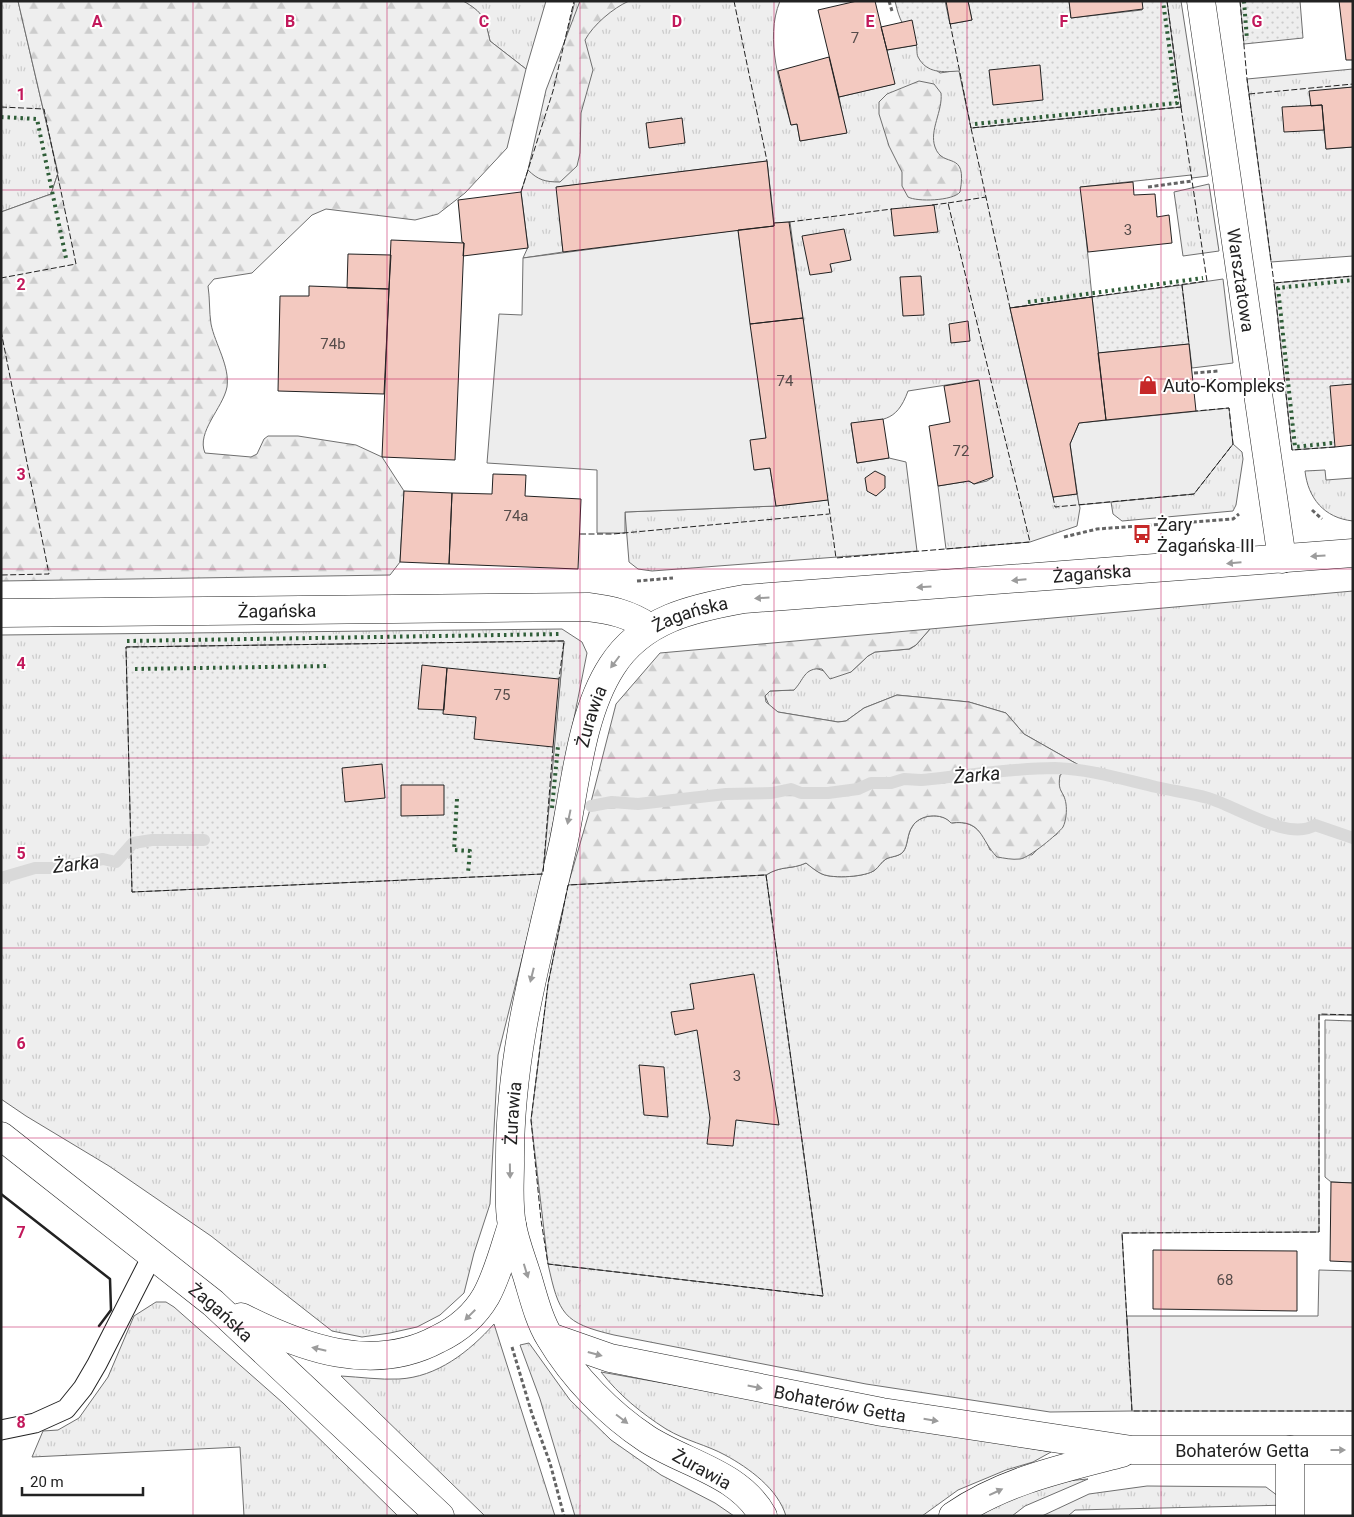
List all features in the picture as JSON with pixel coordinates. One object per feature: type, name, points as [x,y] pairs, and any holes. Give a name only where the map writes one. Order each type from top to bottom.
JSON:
[{"type":"street","name":"Warsztatowa","points":[[1201,1],[1282,559]]},
{"type":"street","name":"Żagańska","points":[[1,612],[588,608],[613,610],[634,618],[649,628],[683,613],[744,599],[1353,553]]},
{"type":"street","name":"Żurawia","points":[[649,628],[612,665],[595,703],[584,742],[563,844],[528,988],[515,1063],[510,1128],[512,1225],[544,1326],[578,1376],[606,1407],[648,1439],[728,1479],[757,1505],[764,1516]]},
{"type":"street","name":"Żagańska","points":[[1,1136],[213,1303],[352,1431],[434,1512]]},
{"type":"street","points":[[213,1303],[272,1333],[316,1349],[371,1357],[397,1354],[427,1346],[472,1314],[485,1297],[496,1275],[512,1225]]},
{"type":"street","name":"Bohaterów Getta","points":[[544,1326],[610,1358],[882,1412],[1132,1450],[1353,1450]]},
{"type":"street","name":"Bohaterów Getta","points":[[954,1516],[999,1490],[1050,1471],[1132,1450]]},
{"type":"street","points":[[1290,1450],[1290,1516]]},
{"type":"lane","points":[[1,1430],[36,1423],[66,1410],[83,1388],[97,1364],[153,1254]]},
{"type":"path","points":[[889,1],[892,10]]},
{"type":"path","points":[[1148,187],[1226,177]]},
{"type":"path","points":[[1311,508],[1324,520]]},
{"type":"path","points":[[1059,539],[1097,529],[1233,519],[1242,511]]},
{"type":"path","points":[[544,1326],[507,1329],[532,1414],[550,1463],[564,1516]]},
{"type":"green space","points":[[1,1],[18,1],[58,173],[51,194],[1,212]]},
{"type":"green space","points":[[18,1],[463,1],[482,16],[490,41],[526,69],[507,148],[465,193],[438,214],[415,220],[326,209],[312,215],[252,273],[214,279],[208,286],[211,324],[224,363],[227,387],[225,395],[204,437],[205,453],[251,457],[257,454],[264,439],[268,436],[298,436],[356,445],[382,457],[404,491],[400,562],[390,575],[1,581],[1,212],[51,194],[58,173]]},
{"type":"green space","points":[[463,1],[546,1],[526,69],[490,41],[482,16]]},
{"type":"green space","points":[[575,1],[780,1],[775,16],[774,31],[776,63],[791,125],[797,124],[800,141],[846,133],[839,97],[894,84],[887,50],[917,45],[918,56],[940,73],[959,70],[971,128],[1181,107],[1167,1],[1181,1],[1208,176],[1192,178],[1191,175],[1081,187],[1092,297],[1010,308],[1053,497],[1077,494],[1080,508],[1077,526],[1030,542],[946,549],[938,486],[969,481],[974,484],[987,481],[993,477],[978,380],[908,391],[903,402],[893,415],[879,420],[851,424],[857,463],[889,458],[906,462],[917,551],[652,571],[638,569],[629,562],[625,512],[776,506],[827,500],[790,222],[774,223],[767,161],[557,187],[563,252],[523,258],[528,247],[521,192],[553,91]]},
{"type":"green space","points":[[580,1],[629,1],[616,8],[604,18],[585,40],[593,70],[581,113],[580,153],[577,166],[560,182],[546,181],[528,170],[546,90]]},
{"type":"green space","points":[[895,1],[945,1],[950,24],[972,20],[968,1],[1069,1],[1071,18],[1142,10],[1142,1],[1167,1],[1181,107],[971,128],[959,71],[936,71],[922,63],[917,55],[916,45],[900,19]]},
{"type":"green space","points":[[1240,1],[1300,1],[1303,38],[1244,44]]},
{"type":"green space","points":[[1353,69],[1353,87],[1310,92],[1311,106],[1324,130],[1326,149],[1353,147],[1353,256],[1271,262],[1247,79]]},
{"type":"green space","points":[[919,81],[934,84],[941,93],[934,134],[935,147],[943,158],[958,164],[961,170],[960,192],[943,199],[927,200],[908,197],[902,186],[902,172],[889,146],[879,114],[879,102],[887,94]]},
{"type":"green space","points":[[1209,184],[1219,251],[1183,256],[1174,192]]},
{"type":"green space","points":[[1353,276],[1353,384],[1335,447],[1292,450],[1274,283]]},
{"type":"green space","points":[[1182,285],[1189,344],[1098,353],[1092,297]]},
{"type":"green space","points":[[1233,444],[1242,452],[1243,459],[1236,505],[1233,511],[1122,521],[1113,514],[1111,502],[1193,494]]},
{"type":"green space","points":[[1325,470],[1326,480],[1353,478],[1353,521],[1334,516],[1319,505],[1314,498],[1305,471]]},
{"type":"green space","points":[[1353,591],[1353,836],[1315,823],[1306,829],[1295,828],[1245,812],[1213,796],[1084,768],[1024,734],[1006,713],[969,702],[897,695],[864,708],[846,721],[838,722],[778,712],[770,707],[765,696],[770,691],[794,690],[803,674],[815,668],[827,672],[851,672],[875,652],[910,649],[930,629]]},
{"type":"green space","points":[[562,629],[582,642],[587,653],[543,874],[498,1055],[490,1204],[474,1253],[464,1293],[440,1315],[417,1327],[390,1333],[362,1337],[332,1331],[211,1236],[109,1166],[1,1099],[1,635]],"holes":[[[564,641],[542,874],[127,647]]]},
{"type":"green space","points":[[930,629],[916,645],[909,649],[875,652],[851,672],[830,679],[822,669],[811,670],[794,690],[770,691],[765,696],[766,702],[778,712],[838,722],[846,721],[864,708],[897,695],[969,702],[1006,713],[1024,734],[1084,768],[1028,766],[923,778],[904,775],[890,780],[870,780],[858,788],[828,791],[801,792],[792,786],[771,791],[724,792],[639,801],[591,802],[616,704],[660,653]]},
{"type":"green space","points":[[564,641],[543,874],[132,892],[126,647]]},
{"type":"green space","points":[[1028,770],[1067,770],[1060,775],[1059,781],[1065,799],[1066,819],[1063,827],[1050,840],[1020,859],[997,857],[980,832],[969,824],[951,823],[942,817],[931,816],[920,819],[915,823],[910,830],[903,852],[886,859],[875,870],[857,876],[827,876],[806,863],[777,870],[766,875],[568,885],[591,806],[613,803],[638,805],[718,796],[772,794],[791,789],[802,794],[827,795],[858,791],[871,784],[891,784],[905,779],[921,782]]},
{"type":"green space","points":[[1067,770],[1110,776],[1210,799],[1246,815],[1293,831],[1307,831],[1315,826],[1353,839],[1353,1015],[1319,1015],[1319,1232],[1122,1233],[1132,1411],[1050,1412],[866,1384],[614,1335],[584,1326],[566,1314],[556,1294],[548,1264],[823,1296],[766,875],[777,870],[806,863],[827,876],[849,876],[871,872],[886,859],[903,852],[910,830],[915,823],[920,819],[931,816],[943,817],[952,823],[971,825],[984,837],[990,850],[1032,855],[1044,842],[1057,834],[1064,797],[1058,786],[1060,775]]},
{"type":"green space","points":[[766,875],[823,1296],[548,1264],[531,1120],[548,984],[568,885]]},
{"type":"green space","points":[[1325,1020],[1353,1021],[1353,1183],[1331,1182],[1325,1177]]},
{"type":"green space","points":[[156,1302],[166,1302],[174,1307],[283,1403],[398,1516],[244,1516],[240,1447],[32,1457],[43,1431],[58,1430],[79,1418],[108,1377],[134,1316]]},
{"type":"green space","points":[[494,1324],[555,1516],[485,1516],[341,1376],[399,1379],[426,1374],[463,1353]]},
{"type":"green space","points":[[529,1343],[570,1400],[611,1440],[661,1475],[715,1503],[734,1516],[575,1516],[540,1399],[520,1345]]},
{"type":"green space","points":[[601,1372],[1051,1452],[1033,1462],[1006,1470],[958,1490],[922,1516],[786,1516],[770,1488],[762,1480],[744,1466],[725,1455],[674,1433],[657,1423],[623,1396]]},
{"type":"green space","points":[[1088,1479],[1025,1506],[1012,1516],[978,1516],[1043,1486]]},
{"type":"green space","points":[[1147,1486],[1266,1487],[1290,1505],[1075,1510],[1068,1516],[1042,1516],[1089,1494]]},
{"type":"shaded area","points":[[738,230],[766,438],[755,470],[770,468],[776,506],[625,512],[625,533],[597,533],[597,470],[487,463],[499,314],[522,315],[523,258]]},
{"type":"shaded area","points":[[1223,279],[1233,363],[1192,368],[1182,285]]},
{"type":"shaded area","points":[[1229,408],[1233,444],[1194,494],[1079,505],[1070,444],[1079,423]]},
{"type":"shaded area","points":[[1319,1270],[1353,1271],[1353,1411],[1132,1411],[1127,1316],[1318,1316]]},
{"type":"building","points":[[857,1],[875,1],[895,84],[839,97],[818,10]]},
{"type":"building","points":[[946,1],[968,1],[972,20],[950,24]]},
{"type":"building","points":[[1069,1],[1142,1],[1143,9],[1071,18]]},
{"type":"building","points":[[1339,1],[1353,1],[1353,60],[1346,60]]},
{"type":"building","points":[[912,20],[917,45],[887,50],[881,27]]},
{"type":"building","points":[[829,57],[847,133],[800,141],[797,124],[791,125],[778,71]]},
{"type":"building","points":[[1040,65],[1043,100],[993,105],[989,70]]},
{"type":"building","points":[[1353,87],[1353,147],[1326,149],[1322,105],[1311,106],[1309,91]]},
{"type":"building","points":[[1322,105],[1324,130],[1284,132],[1282,107]]},
{"type":"building","points":[[682,118],[685,143],[649,148],[646,123]]},
{"type":"building","points":[[767,161],[774,226],[563,252],[556,187]]},
{"type":"building","points":[[1133,182],[1134,195],[1155,194],[1157,217],[1169,215],[1172,243],[1088,252],[1080,187]]},
{"type":"building","points":[[521,192],[528,248],[463,256],[464,243],[462,242],[458,200]]},
{"type":"building","points":[[934,205],[938,232],[894,236],[891,209]]},
{"type":"building","points":[[789,222],[803,318],[750,324],[738,230],[774,226],[774,223]]},
{"type":"building","points":[[844,229],[851,260],[830,264],[832,272],[810,275],[802,236]]},
{"type":"building","points":[[391,240],[464,243],[455,460],[382,457]]},
{"type":"building","points":[[348,254],[391,255],[389,289],[347,288]]},
{"type":"building","points":[[921,276],[924,315],[903,316],[900,277]]},
{"type":"building","points":[[309,286],[389,289],[384,394],[278,391],[280,296],[309,296]]},
{"type":"building","points":[[1092,297],[1106,420],[1079,423],[1070,444],[1077,494],[1053,497],[1010,308]]},
{"type":"building","points":[[803,318],[828,500],[776,506],[770,468],[754,470],[750,440],[766,438],[750,324]]},
{"type":"building","points":[[968,321],[970,341],[951,343],[949,324]]},
{"type":"building","points":[[1189,344],[1196,411],[1106,420],[1098,353]]},
{"type":"building","points":[[979,380],[993,477],[974,484],[969,481],[938,486],[929,426],[950,422],[944,386]]},
{"type":"building","points":[[1353,384],[1353,445],[1335,447],[1330,386]]},
{"type":"building","points":[[883,419],[889,458],[857,463],[851,423]]},
{"type":"building","points":[[875,471],[885,476],[885,488],[876,496],[867,491],[865,478]]},
{"type":"building","points":[[493,474],[526,475],[525,496],[581,499],[578,569],[449,564],[452,493],[492,494]]},
{"type":"building","points":[[404,491],[452,493],[449,564],[400,562]]},
{"type":"building","points":[[422,665],[447,668],[444,710],[418,709]]},
{"type":"building","points":[[447,668],[559,679],[553,747],[474,739],[476,717],[443,714]]},
{"type":"building","points":[[382,764],[385,798],[345,802],[342,768]]},
{"type":"building","points":[[401,785],[444,785],[444,815],[401,816]]},
{"type":"building","points":[[754,974],[779,1125],[736,1120],[733,1146],[707,1144],[710,1118],[697,1030],[675,1035],[671,1012],[694,1009],[690,984]]},
{"type":"building","points":[[639,1065],[664,1067],[668,1117],[644,1115]]},
{"type":"building","points":[[1331,1182],[1353,1183],[1353,1262],[1330,1261]]},
{"type":"building","points":[[1153,1250],[1297,1251],[1297,1311],[1153,1309]]},
{"type":"waterway","name":"Żarka","points":[[591,806],[612,802],[638,804],[726,794],[772,793],[791,789],[801,793],[828,793],[858,789],[871,783],[891,783],[904,779],[921,780],[1004,771],[1055,768],[1093,772],[1202,796],[1277,826],[1304,829],[1315,825],[1353,838]]},
{"type":"waterway","name":"Żarka","points":[[1,878],[35,868],[53,868],[103,859],[116,862],[133,843],[152,840],[204,840]]},
{"type":"hedge","points":[[975,124],[1177,103],[1163,1]]},
{"type":"hedge","points":[[1244,1],[1247,40]]},
{"type":"hedge","points":[[1,117],[37,119],[66,258]]},
{"type":"hedge","points":[[1028,302],[1203,278]]},
{"type":"hedge","points":[[1332,443],[1295,447],[1278,288],[1353,280]]},
{"type":"hedge","points":[[127,641],[562,634]]},
{"type":"hedge","points":[[135,669],[330,666]]},
{"type":"hedge","points":[[552,808],[558,746]]},
{"type":"hedge","points":[[457,799],[454,850],[470,851],[468,873]]},
{"type":"fence","points":[[521,192],[553,91],[574,1]]},
{"type":"fence","points":[[734,1],[767,161]]},
{"type":"fence","points":[[1167,1],[1181,107]]},
{"type":"fence","points":[[1240,1],[1247,79],[1274,283]]},
{"type":"fence","points":[[950,23],[971,128]]},
{"type":"fence","points":[[1249,94],[1353,84]]},
{"type":"fence","points":[[1,107],[44,109],[76,264],[1,278]]},
{"type":"fence","points":[[1181,107],[1207,281],[1010,308],[971,128],[1181,107]]},
{"type":"fence","points":[[948,203],[986,197]]},
{"type":"fence","points":[[828,500],[836,558],[1030,542],[948,203],[932,205]]},
{"type":"fence","points":[[789,222],[892,209]]},
{"type":"fence","points":[[1335,447],[1292,450],[1274,283],[1353,276]]},
{"type":"fence","points":[[1182,285],[1189,344]]},
{"type":"fence","points":[[1,331],[49,574],[1,575]]},
{"type":"fence","points":[[1053,497],[1055,507],[1194,494],[1233,444],[1229,408],[1196,411]]},
{"type":"fence","points":[[580,534],[613,534],[829,514]]},
{"type":"fence","points":[[553,747],[543,874],[132,892],[126,647],[564,641],[559,679]]},
{"type":"fence","points":[[766,875],[823,1296],[548,1264],[541,1220],[531,1120],[548,984],[568,885],[766,875]]},
{"type":"fence","points":[[1353,1015],[1319,1014],[1319,1232],[1122,1233],[1132,1411],[1353,1411]]},
{"type":"wall","points":[[1,1194],[110,1279],[111,1310],[99,1326]]},
{"type":"place","name":"Auto-Kompleks","points":[[1148,385]]},
{"type":"place","name":"Żary Żagańska III","points":[[1142,534]]}]
